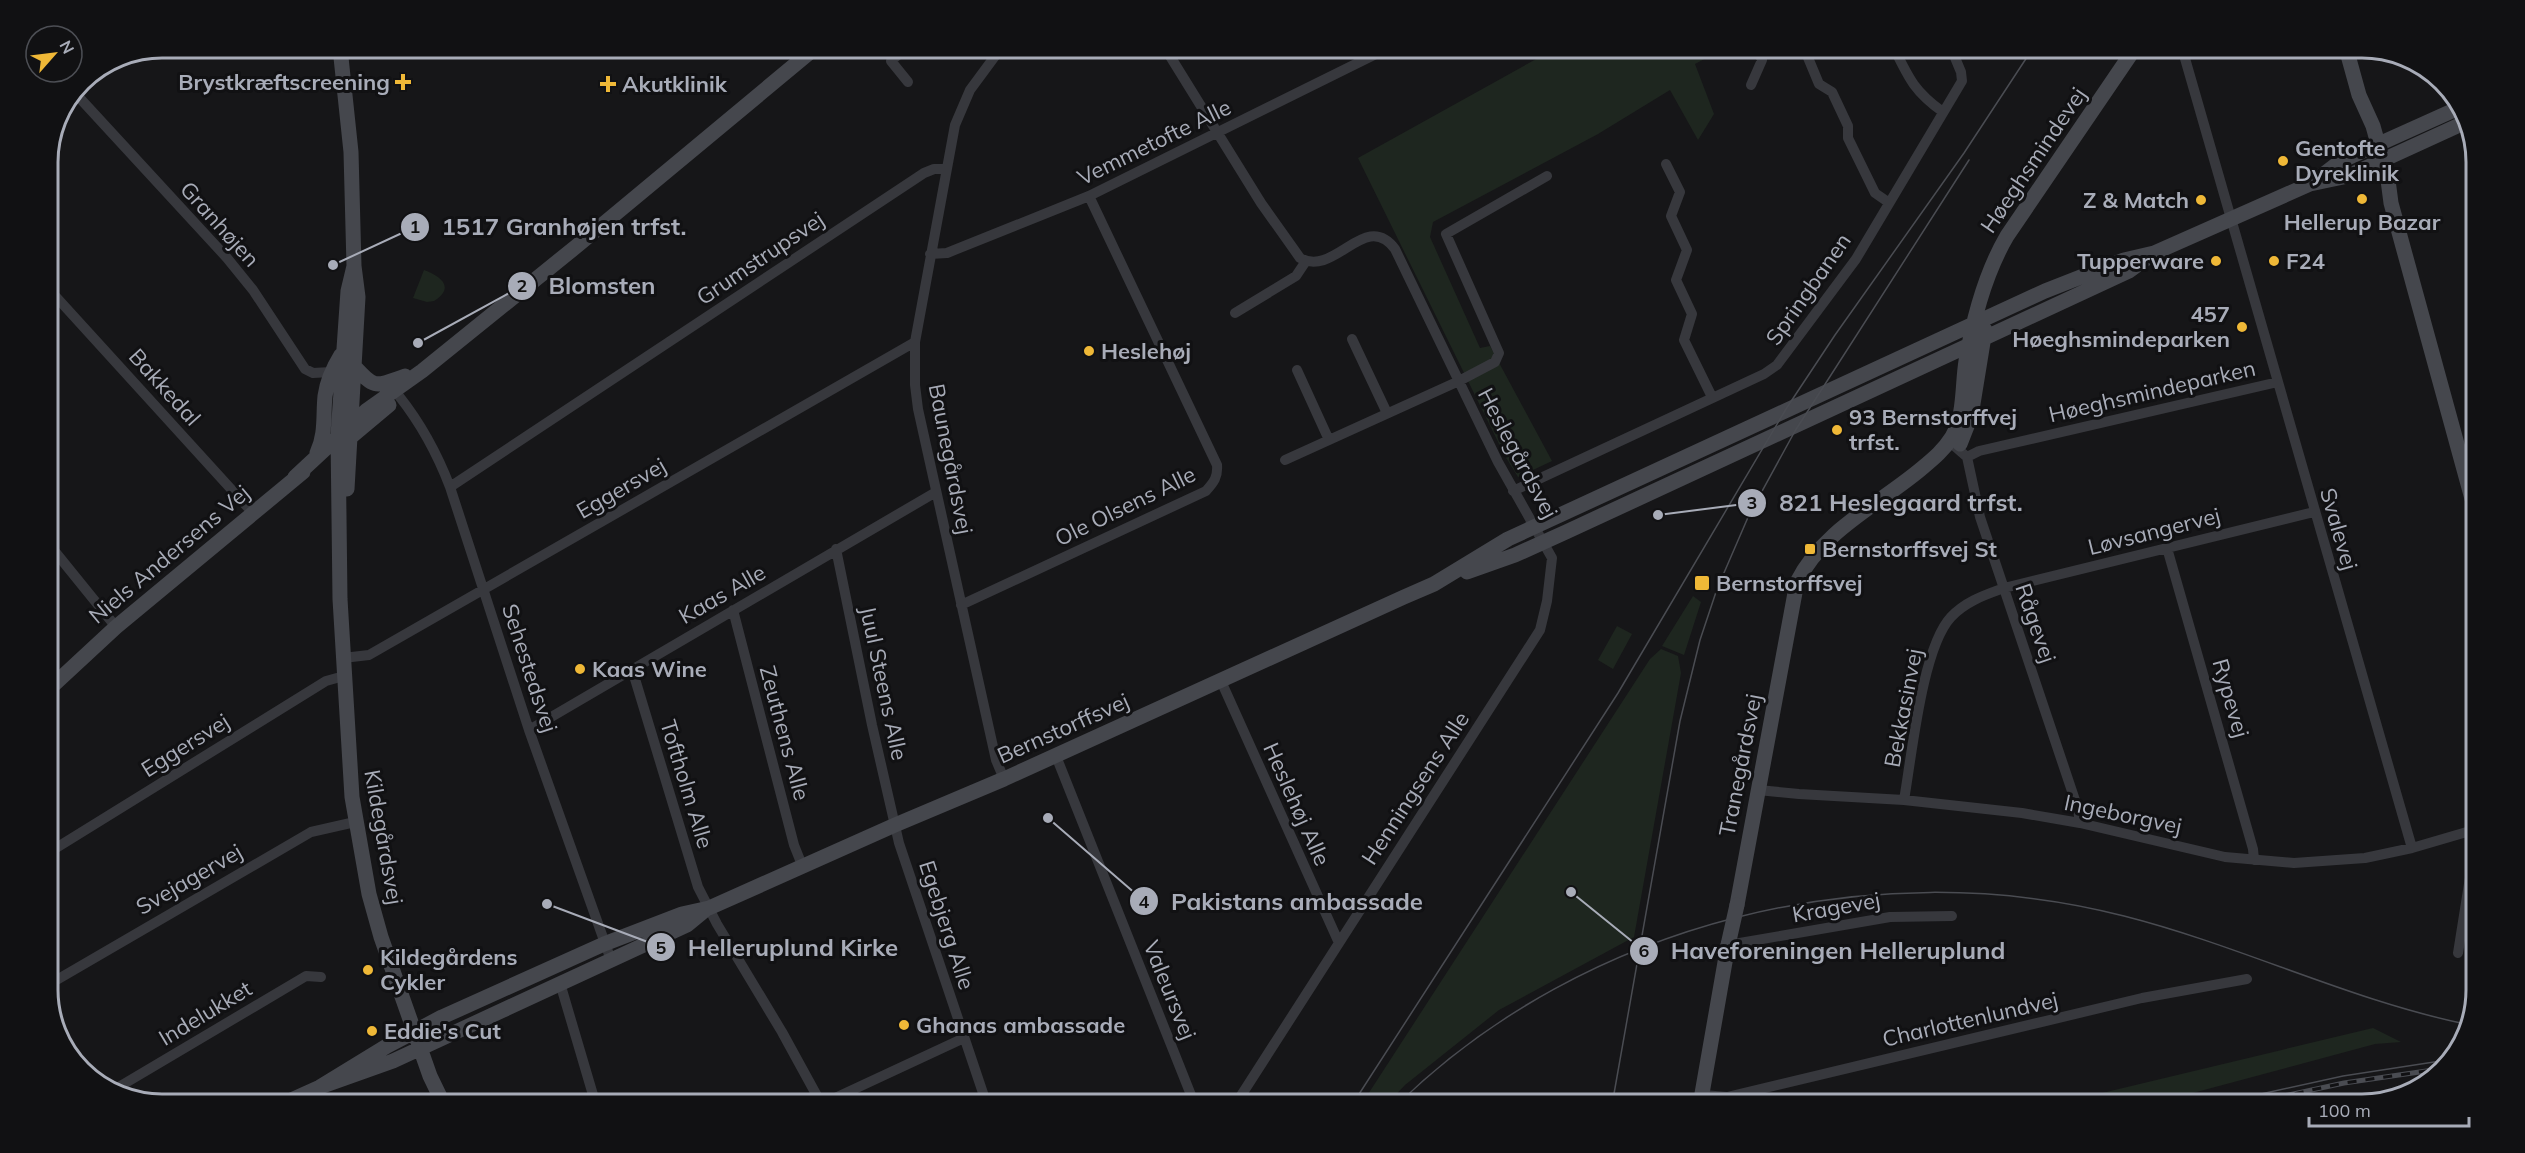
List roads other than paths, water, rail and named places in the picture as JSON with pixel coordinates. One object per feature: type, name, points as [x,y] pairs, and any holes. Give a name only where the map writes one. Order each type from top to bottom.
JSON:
[{"type":"street","name":"Kildegårdsvej","points":[[341,58],[351,152],[354,266],[358,297],[355,368],[345,435]]},
{"type":"street","points":[[355,368],[369,383],[393,390],[422,370],[803,58]]},
{"type":"street","points":[[894,58],[891,61],[908,82]]},
{"type":"street","name":"Baunegårdsvej","points":[[994,58],[970,90],[955,125],[945,169],[915,342],[915,385],[918,409],[996,760],[1004,779]]},
{"type":"street","points":[[1171,58],[1261,203],[1300,258],[1306,261],[1296,276],[1235,313]]},
{"type":"street","name":"Vemmetofte Alle","points":[[930,254],[947,253],[1089,196],[1368,58]]},
{"type":"street","points":[[1751,85],[1761,58]]},
{"type":"street","points":[[1808,58],[1819,84],[1832,92],[1848,126],[1848,138],[1875,193],[1888,202]]},
{"type":"street","points":[[1899,58],[1922,97],[1943,112]]},
{"type":"street","name":"Springbanen","points":[[1513,491],[1764,374],[1787,355],[1856,259],[1962,81],[1961,72],[1955,58]]},
{"type":"street","name":"Høeghsmindevej","points":[[1982,319],[1992,270],[2007,236],[2128,58]]},
{"type":"street","name":"Svalevej","points":[[2185,58],[2412,848]]},
{"type":"street","points":[[2349,58],[2359,95],[2372,123],[2378,162],[2388,180],[2391,203],[2466,477]]},
{"type":"street","name":"Granhøjen","points":[[80,99],[227,258],[253,290],[305,369],[313,373],[331,372]]},
{"type":"street","name":"Bernstorffsvej","points":[[2310,184],[2341,161],[2453,111]]},
{"type":"street","name":"Bernstorffsvej","points":[[1434,584],[1508,539],[1982,319],[2073,279],[2124,260],[2154,253],[2310,184],[2348,176],[2459,125]]},
{"type":"street","points":[[1666,164],[1680,192],[1671,216],[1687,249],[1676,280],[1692,314],[1684,340],[1712,398]]},
{"type":"street","name":"Grumstrupsvej","points":[[450,487],[924,173],[934,169],[945,169]]},
{"type":"street","name":"Heslegårdsvej","points":[[1459,381],[1495,362],[1499,353],[1446,234],[1547,176]]},
{"type":"street","name":"Ole Olsens Alle","points":[[961,605],[1206,491],[1214,483],[1218,474],[1217,465],[1089,196]]},
{"type":"street","name":"Heslegårdsvej","points":[[1306,261],[1320,263],[1365,237],[1382,236],[1395,249],[1513,491],[1543,542]]},
{"type":"street","points":[[1960,329],[1966,321],[1979,276],[1990,253],[2007,236]]},
{"type":"street","name":"Bernstorffsvej","points":[[320,1087],[414,1031],[604,944],[682,914],[709,908],[802,865],[1056,756],[1434,584],[1515,555],[2129,271],[2154,253]]},
{"type":"street","name":"Kildegårdsvej","points":[[354,266],[348,291],[342,353],[345,435],[339,564],[348,752],[356,822],[378,927],[420,1048],[439,1094]]},
{"type":"street","name":"Bakkedal","points":[[59,300],[252,512]]},
{"type":"street","name":"Tranegårdsvej","points":[[1702,1094],[1797,582],[1808,562],[1824,543],[1943,451],[1958,449],[1965,368],[1977,341],[1982,319]]},
{"type":"street","points":[[1352,339],[1388,413]]},
{"type":"street","name":"Eggersvej","points":[[343,658],[369,655],[915,342]]},
{"type":"street","name":"Kildegårdsvej","points":[[315,458],[323,441],[325,396],[331,372],[342,353]]},
{"type":"street","points":[[1297,370],[1329,440]]},
{"type":"street","points":[[1285,460],[1459,381]]},
{"type":"street","name":"Høeghsmindeparken","points":[[1958,449],[1979,451],[2278,382]]},
{"type":"street","name":"Sehestedsvej","points":[[393,390],[418,419],[435,449],[450,487],[529,729],[611,960]]},
{"type":"street","name":"Niels Andersens Vej","points":[[59,680],[116,627],[345,435],[393,390]]},
{"type":"street","name":"Niels Andersens Vej","points":[[295,477],[345,435]]},
{"type":"street","name":"Rågevej","points":[[1958,449],[2078,809],[2080,823]]},
{"type":"street","name":"Kaas Alle","points":[[529,729],[936,492]]},
{"type":"street","name":"Løvsangervej","points":[[2004,588],[2314,512]]},
{"type":"street","name":"Henningsens Alle","points":[[1242,1094],[1540,630],[1547,601],[1552,561],[1543,542]]},
{"type":"street","name":"Rypevej","points":[[2167,548],[2253,849],[2254,860]]},
{"type":"street","name":"Juul Steens Alle","points":[[837,549],[895,825]]},
{"type":"street","points":[[59,557],[116,627]]},
{"type":"street","name":"Bekkasinvej","points":[[1904,800],[1930,658],[1939,634],[1951,617],[1965,604],[2004,588]]},
{"type":"street","name":"Zeuthens Alle","points":[[733,610],[794,845],[802,865]]},
{"type":"street","name":"Toftholm Alle","points":[[632,669],[698,887],[815,1094]]},
{"type":"street","name":"Eggersvej","points":[[59,846],[326,681],[344,676]]},
{"type":"street","name":"Heslehøj Alle","points":[[1221,681],[1339,943]]},
{"type":"street","name":"Valeursvej","points":[[1056,756],[1191,1094]]},
{"type":"street","name":"Ingeborgvej","points":[[1758,790],[1904,800],[1989,809],[2080,823],[2225,857],[2294,863],[2365,858],[2466,833]]},
{"type":"street","name":"Svejagervej","points":[[59,979],[311,832],[356,822]]},
{"type":"street","name":"Egebjerg Alle","points":[[895,825],[983,1094]]},
{"type":"street","points":[[2458,953],[2466,903]]},
{"type":"street","name":"Bernstorffsvej","points":[[304,1094],[393,1061],[687,925],[709,908]]},
{"type":"street","name":"Kragevej","points":[[1728,945],[1890,917],[1952,916]]},
{"type":"street","name":"Indelukket","points":[[120,1086],[306,976],[321,977]]},
{"type":"street","name":"Charlottenlundvej","points":[[1740,1094],[2142,998],[2247,979]]},
{"type":"street","points":[[560,983],[593,1094]]},
{"type":"street","points":[[844,1094],[964,1038]]},
{"type":"tram line","points":[[1359,1094],[1618,693],[1786,409],[1835,335],[1964,153],[2026,58]]},
{"type":"tram line","points":[[1614,1094],[1680,721],[1700,640],[1717,589],[1749,515],[1795,431],[1969,160]]},
{"type":"tram line","points":[[1410,1094],[1472,1042],[1554,989],[1643,948],[1736,918],[1833,899],[1930,892],[2028,898],[2124,916],[2211,942],[2382,1002],[2461,1023]]},
{"type":"tram line","points":[[2261,1094],[2343,1076],[2439,1061]]},
{"type":"railway","points":[[2293,1094],[2344,1083],[2429,1071]]},
{"type":"place","name":"Brystkræftscreening","points":[[403,82]]},
{"type":"place","name":"Akutklinik","points":[[608,84]]},
{"type":"place","name":"Gentofte Dyreklinik","points":[[2283,161]]},
{"type":"place","name":"Hellerup Bazar","points":[[2362,199]]},
{"type":"place","name":"Z & Match","points":[[2201,200]]},
{"type":"place","name":"Tupperware","points":[[2216,261]]},
{"type":"place","name":"F24","points":[[2274,261]]},
{"type":"place","name":"1517 Granhøjen trfst.","points":[[333,265]]},
{"type":"place","name":"457 Høeghsmindeparken","points":[[2242,327]]},
{"type":"place","name":"Blomsten","points":[[418,343]]},
{"type":"place","name":"Heslehøj","points":[[1089,351]]},
{"type":"place","name":"93 Bernstorffvej trfst.","points":[[1837,430]]},
{"type":"place","name":"821 Heslegaard trfst.","points":[[1658,515]]},
{"type":"place","name":"Bernstorffsvej St","points":[[1810,549]]},
{"type":"place","name":"Bernstorffsvej","points":[[1702,583]]},
{"type":"place","name":"Kaas Wine","points":[[580,669]]},
{"type":"place","name":"Pakistans ambassade","points":[[1048,818]]},
{"type":"place","name":"Haveforeningen Helleruplund","points":[[1571,892]]},
{"type":"place","name":"Helleruplund Kirke","points":[[547,904]]},
{"type":"place","name":"Kildegårdens Cykler","points":[[368,970]]},
{"type":"place","name":"Ghanas ambassade","points":[[904,1025]]},
{"type":"place","name":"Eddie's Cut","points":[[372,1031]]}]
